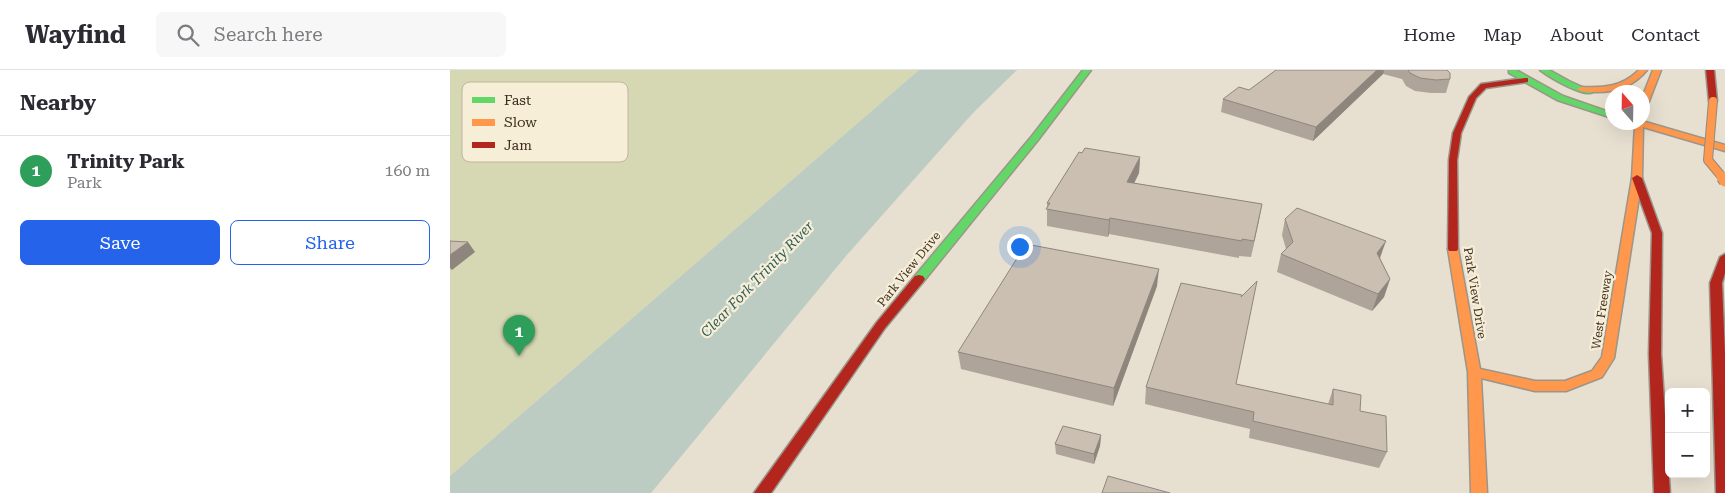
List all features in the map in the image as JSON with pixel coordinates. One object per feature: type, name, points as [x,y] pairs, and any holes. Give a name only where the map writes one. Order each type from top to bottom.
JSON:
[{"type":"main road","name":"Park View Drive","points":[[762,493],[881,325],[1035,138],[1088,70]]},
{"type":"main road","points":[[1511,70],[1538,89],[1605,118]]},
{"type":"main road","points":[[1544,70],[1556,78],[1605,98]]},
{"type":"main road","points":[[1581,89],[1603,90],[1622,88],[1635,80],[1643,70]]},
{"type":"main road","points":[[1650,95],[1657,70]]},
{"type":"main road","points":[[1710,70],[1713,101],[1708,160],[1725,181]]},
{"type":"main road","name":"Park View Drive","points":[[1479,493],[1474,372],[1453,249],[1453,160],[1458,133],[1473,96],[1484,86],[1525,80]]},
{"type":"main road","points":[[1698,125],[1725,133]]},
{"type":"main road","points":[[1650,126],[1725,148]]},
{"type":"main road","name":"West Freeway","points":[[1474,372],[1543,386],[1566,386],[1597,374],[1608,358],[1637,178],[1638,130]]},
{"type":"main road","points":[[1626,137],[1637,147]]},
{"type":"main road","points":[[1637,178],[1657,232],[1655,354],[1662,493]]},
{"type":"main road","points":[[1724,493],[1716,283],[1725,257]]},
{"type":"green space","points":[[450,70],[919,70],[450,476]]},
{"type":"water","name":"Clear Fork Trinity River","points":[[919,70],[1017,70],[973,113],[846,256],[651,493],[450,493],[450,476]]},
{"type":"building","points":[[1276,70],[1377,70],[1316,127],[1223,99],[1239,87],[1249,90]]},
{"type":"building","points":[[1408,70],[1447,70],[1450,73],[1450,79],[1420,78]]},
{"type":"building","points":[[1085,148],[1140,157],[1127,182],[1262,204],[1254,241],[1242,239],[1242,241],[1046,209],[1050,203],[1047,203],[1079,152],[1082,153]]},
{"type":"building","points":[[1297,208],[1386,241],[1377,253],[1390,279],[1378,294],[1281,254],[1293,242],[1285,219]]},
{"type":"building","points":[[450,241],[468,242],[450,255]]},
{"type":"building","points":[[1026,244],[1159,269],[1114,388],[958,352]]},
{"type":"building","points":[[1257,281],[1236,384],[1333,405],[1333,389],[1361,395],[1360,411],[1386,416],[1387,452],[1253,421],[1254,412],[1146,387],[1181,283],[1242,295],[1241,297]]},
{"type":"building","points":[[1063,426],[1101,435],[1094,454],[1055,444]]},
{"type":"building","points":[[1108,476],[1170,493],[1102,493]]},
{"type":"traffic: fast","points":[[919,279],[1035,138],[1087,70]]},
{"type":"traffic: fast","points":[[1544,70],[1566,83],[1589,92]]},
{"type":"traffic: fast","points":[[1512,71],[1560,98],[1605,114]]},
{"type":"traffic: slow","points":[[1581,89],[1599,90],[1623,86],[1643,70]]},
{"type":"traffic: slow","points":[[1650,88],[1657,70]]},
{"type":"traffic: slow","points":[[1713,101],[1708,160],[1725,181]]},
{"type":"traffic: slow","points":[[1650,126],[1725,148]]},
{"type":"traffic: slow","points":[[1474,372],[1535,386],[1566,386],[1597,374],[1608,358],[1637,178],[1639,130]]},
{"type":"traffic: slow","points":[[1453,249],[1474,372],[1479,493]]},
{"type":"traffic: jam","points":[[1710,70],[1713,101]]},
{"type":"traffic: jam","points":[[1453,249],[1453,160],[1457,133],[1473,97],[1484,86],[1525,80]]},
{"type":"traffic: jam","points":[[1637,178],[1657,233],[1655,354],[1662,493]]},
{"type":"traffic: jam","points":[[1724,493],[1716,283],[1725,257]]},
{"type":"traffic: jam","points":[[762,493],[881,325],[919,279]]},
{"type":"place","name":"Trinity Park","points":[[519,356]]}]
